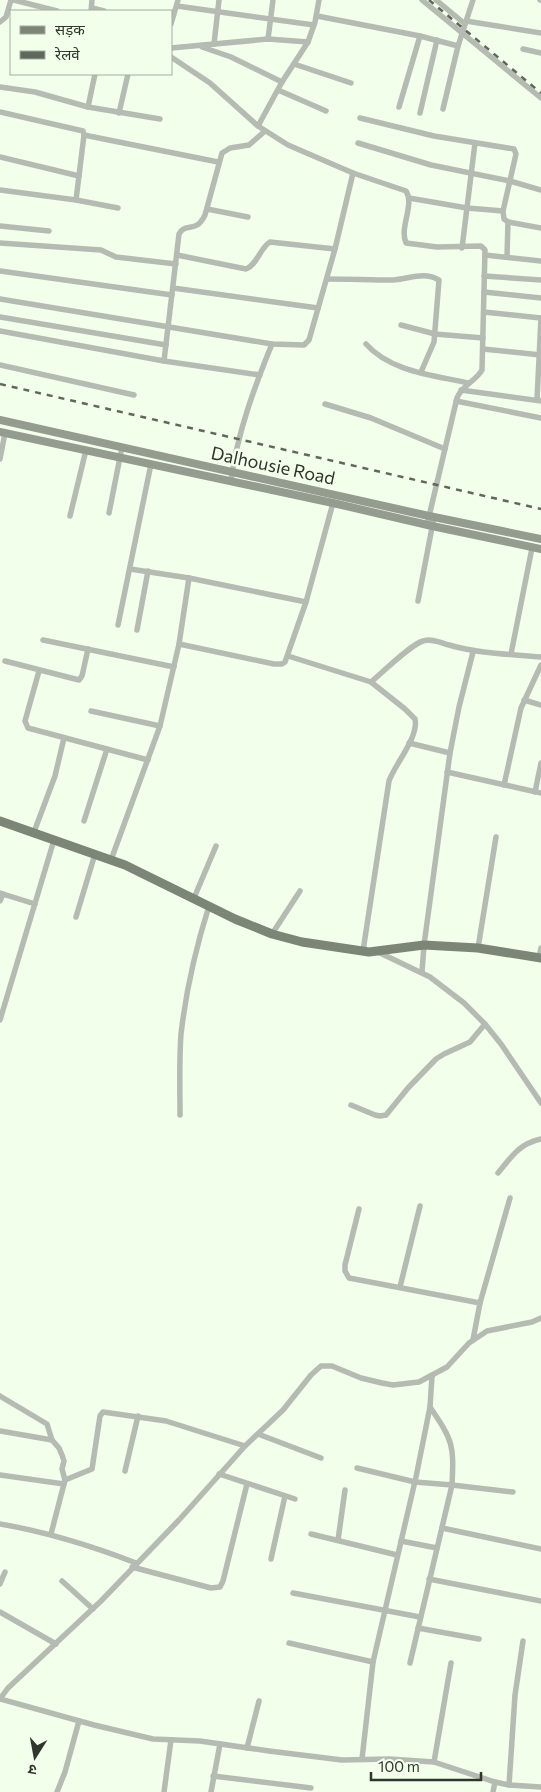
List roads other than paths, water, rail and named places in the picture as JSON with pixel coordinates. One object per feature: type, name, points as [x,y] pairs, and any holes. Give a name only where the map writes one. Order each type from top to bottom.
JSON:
[{"type":"main road","points":[[0,821],[112,860],[235,919],[272,934],[311,944],[377,952],[424,945],[540,954]]},
{"type":"street","points":[[12,0],[53,10]]},
{"type":"street","points":[[91,10],[92,0]]},
{"type":"street","points":[[214,44],[220,0]]},
{"type":"street","points":[[268,39],[273,0]]},
{"type":"street","points":[[258,126],[282,82],[308,42],[317,16],[318,0]]},
{"type":"street","points":[[422,0],[541,98]]},
{"type":"street","points":[[434,10],[437,0],[466,22],[541,33]]},
{"type":"street","points":[[442,109],[458,46],[473,0]]},
{"type":"street","points":[[172,20],[177,3],[314,25]]},
{"type":"street","points":[[317,16],[420,36],[458,46]]},
{"type":"street","points":[[0,22],[9,17]]},
{"type":"street","points":[[399,107],[420,36]]},
{"type":"street","points":[[172,48],[268,39],[308,42]]},
{"type":"street","points":[[420,113],[437,40]]},
{"type":"street","points":[[198,46],[231,57],[282,82]]},
{"type":"street","points":[[523,49],[541,53]]},
{"type":"street","points":[[172,58],[210,83],[265,131],[302,152],[352,173],[406,191],[409,198],[404,236],[406,243],[436,247],[462,248],[481,246],[485,250],[484,338],[481,372],[461,390],[456,401],[430,526],[418,601]]},
{"type":"street","points":[[294,64],[351,83]]},
{"type":"street","points":[[88,107],[95,75]]},
{"type":"street","points":[[119,113],[128,75]]},
{"type":"street","points":[[0,87],[35,92],[88,107],[160,119]]},
{"type":"street","points":[[278,90],[326,112]]},
{"type":"street","points":[[0,112],[81,130],[84,135],[76,200]]},
{"type":"street","points":[[360,118],[416,132],[514,149],[516,154],[503,211],[504,219],[508,222],[541,228]]},
{"type":"street","points":[[164,361],[178,239],[181,230],[199,224],[205,215],[222,153],[225,150],[249,145],[265,131]]},
{"type":"street","points":[[84,135],[218,162]]},
{"type":"street","points":[[358,143],[424,164],[510,181],[541,190]]},
{"type":"street","points":[[462,248],[475,143]]},
{"type":"street","points":[[0,157],[80,176]]},
{"type":"street","points":[[0,299],[272,344],[300,346],[306,344],[327,279],[352,173]]},
{"type":"street","points":[[0,190],[76,200],[118,208]]},
{"type":"street","points":[[409,198],[467,208],[503,211]]},
{"type":"street","points":[[207,209],[248,217]]},
{"type":"street","points":[[507,256],[508,222]]},
{"type":"street","points":[[0,226],[49,230]]},
{"type":"street","points":[[177,255],[246,269],[251,267],[264,247],[270,242],[335,249]]},
{"type":"street","points":[[0,243],[101,250],[120,258],[176,264]]},
{"type":"street","points":[[485,255],[541,261]]},
{"type":"street","points":[[0,271],[172,295]]},
{"type":"street","points":[[327,279],[394,280],[412,276],[437,278],[440,283],[435,334],[431,351],[421,372]]},
{"type":"street","points":[[484,276],[541,280]]},
{"type":"street","points":[[173,288],[318,308]]},
{"type":"street","points":[[484,292],[541,298]]},
{"type":"street","points":[[461,390],[539,401],[541,318],[484,312]]},
{"type":"street","points":[[0,317],[166,345]]},
{"type":"street","points":[[401,325],[435,334],[484,338]]},
{"type":"street","points":[[0,331],[164,361],[260,375]]},
{"type":"street","points":[[232,477],[239,438],[272,344]]},
{"type":"street","points":[[366,344],[378,356],[391,364],[468,383]]},
{"type":"street","points":[[483,349],[540,355]]},
{"type":"street","points":[[0,365],[134,395]]},
{"type":"street","points":[[456,401],[541,418]]},
{"type":"street","points":[[325,404],[371,418],[445,449]]},
{"type":"street","name":"Dalhousie Road","points":[[0,420],[122,448],[333,503],[541,550]]},
{"type":"street","points":[[0,459],[2,432]]},
{"type":"street","name":"Dalhousie Road","points":[[2,432],[151,464],[336,494],[432,517],[541,539]]},
{"type":"street","points":[[109,513],[122,448]]},
{"type":"street","points":[[70,516],[86,450]]},
{"type":"street","points":[[118,625],[151,464]]},
{"type":"street","points":[[179,644],[274,664],[282,664],[288,656],[306,602],[333,503]]},
{"type":"street","points":[[511,654],[532,548]]},
{"type":"street","points":[[130,568],[306,602]]},
{"type":"street","points":[[137,630],[148,571]]},
{"type":"street","points":[[112,860],[160,726],[179,644],[189,578]]},
{"type":"street","points":[[43,640],[174,667]]},
{"type":"street","points":[[371,682],[422,641],[433,640],[473,652],[541,657]]},
{"type":"street","points":[[5,661],[80,679],[88,649]]},
{"type":"street","points":[[422,972],[450,753],[473,652]]},
{"type":"street","points":[[288,656],[371,682],[414,717],[415,727],[409,743],[392,772],[388,788],[363,951]]},
{"type":"street","points":[[504,785],[519,715],[541,665]]},
{"type":"street","points":[[39,670],[25,724],[31,729],[148,760]]},
{"type":"street","points":[[524,700],[541,705]]},
{"type":"street","points":[[91,711],[160,726]]},
{"type":"street","points":[[34,832],[55,776],[64,738]]},
{"type":"street","points":[[409,743],[450,753]]},
{"type":"street","points":[[84,821],[107,749]]},
{"type":"street","points":[[447,772],[538,792],[541,763]]},
{"type":"street","points":[[478,948],[496,837]]},
{"type":"street","points":[[0,1020],[2,1005],[29,926],[54,840]]},
{"type":"street","points":[[194,898],[216,846]]},
{"type":"street","points":[[76,916],[95,854]]},
{"type":"street","points":[[272,934],[300,891]]},
{"type":"street","points":[[0,901],[1,893],[35,904]]},
{"type":"street","points":[[180,1115],[181,1034],[196,952],[209,906]]},
{"type":"street","points":[[377,952],[422,972],[464,1003],[485,1024],[541,1103]]},
{"type":"street","points":[[351,1105],[375,1115],[386,1114],[436,1059],[470,1042],[485,1024]]},
{"type":"street","points":[[498,1173],[523,1145],[541,1138]]},
{"type":"street","points":[[473,1340],[480,1302],[510,1198]]},
{"type":"street","points":[[400,1287],[420,1206]]},
{"type":"street","points":[[359,1209],[345,1265],[346,1275],[353,1279],[480,1302]]},
{"type":"street","points":[[541,1318],[488,1331],[473,1340],[447,1367],[419,1382],[393,1384],[361,1378],[332,1366],[321,1366],[311,1375],[283,1410],[245,1446],[179,1520],[93,1609],[8,1688],[0,1699],[139,1736],[200,1741],[342,1760],[389,1759],[434,1762],[495,1782],[541,1787]]},
{"type":"street","points":[[362,1760],[373,1662],[415,1482],[430,1407],[432,1376]]},
{"type":"street","points":[[0,1396],[47,1424],[52,1440],[62,1455],[64,1461],[62,1469],[64,1482],[51,1534]]},
{"type":"street","points":[[410,1663],[452,1485],[453,1459],[451,1442],[430,1407]]},
{"type":"street","points":[[0,1475],[64,1482],[92,1469],[100,1416],[105,1411],[166,1421],[245,1446]]},
{"type":"street","points":[[125,1471],[138,1416]]},
{"type":"street","points":[[0,1432],[52,1440]]},
{"type":"street","points":[[258,1434],[321,1458]]},
{"type":"street","points":[[356,1468],[415,1482],[513,1492]]},
{"type":"street","points":[[219,1474],[296,1499]]},
{"type":"street","points":[[0,1524],[51,1534],[92,1546],[134,1565],[211,1588],[220,1587],[247,1484]]},
{"type":"street","points":[[338,1540],[345,1490]]},
{"type":"street","points":[[271,1559],[285,1496]]},
{"type":"street","points":[[442,1528],[541,1549]]},
{"type":"street","points":[[311,1534],[397,1555]]},
{"type":"street","points":[[401,1541],[437,1548]]},
{"type":"street","points":[[0,1584],[5,1572]]},
{"type":"street","points":[[429,1579],[541,1601]]},
{"type":"street","points":[[62,1581],[93,1609]]},
{"type":"street","points":[[293,1593],[420,1617]]},
{"type":"street","points":[[0,1612],[56,1644]]},
{"type":"street","points":[[418,1628],[479,1639]]},
{"type":"street","points":[[509,1785],[515,1695],[523,1641]]},
{"type":"street","points":[[289,1643],[373,1662]]},
{"type":"street","points":[[434,1762],[451,1663]]},
{"type":"street","points":[[247,1748],[259,1701]]},
{"type":"street","points":[[57,1792],[65,1772],[79,1721]]},
{"type":"street","points":[[164,1792],[171,1740]]},
{"type":"street","points":[[211,1792],[220,1744]]},
{"type":"street","points":[[214,1776],[311,1788]]},
{"type":"street","points":[[493,1792],[495,1782]]},
{"type":"railway","points":[[429,0],[541,93]]},
{"type":"railway","points":[[0,384],[541,509]]}]
